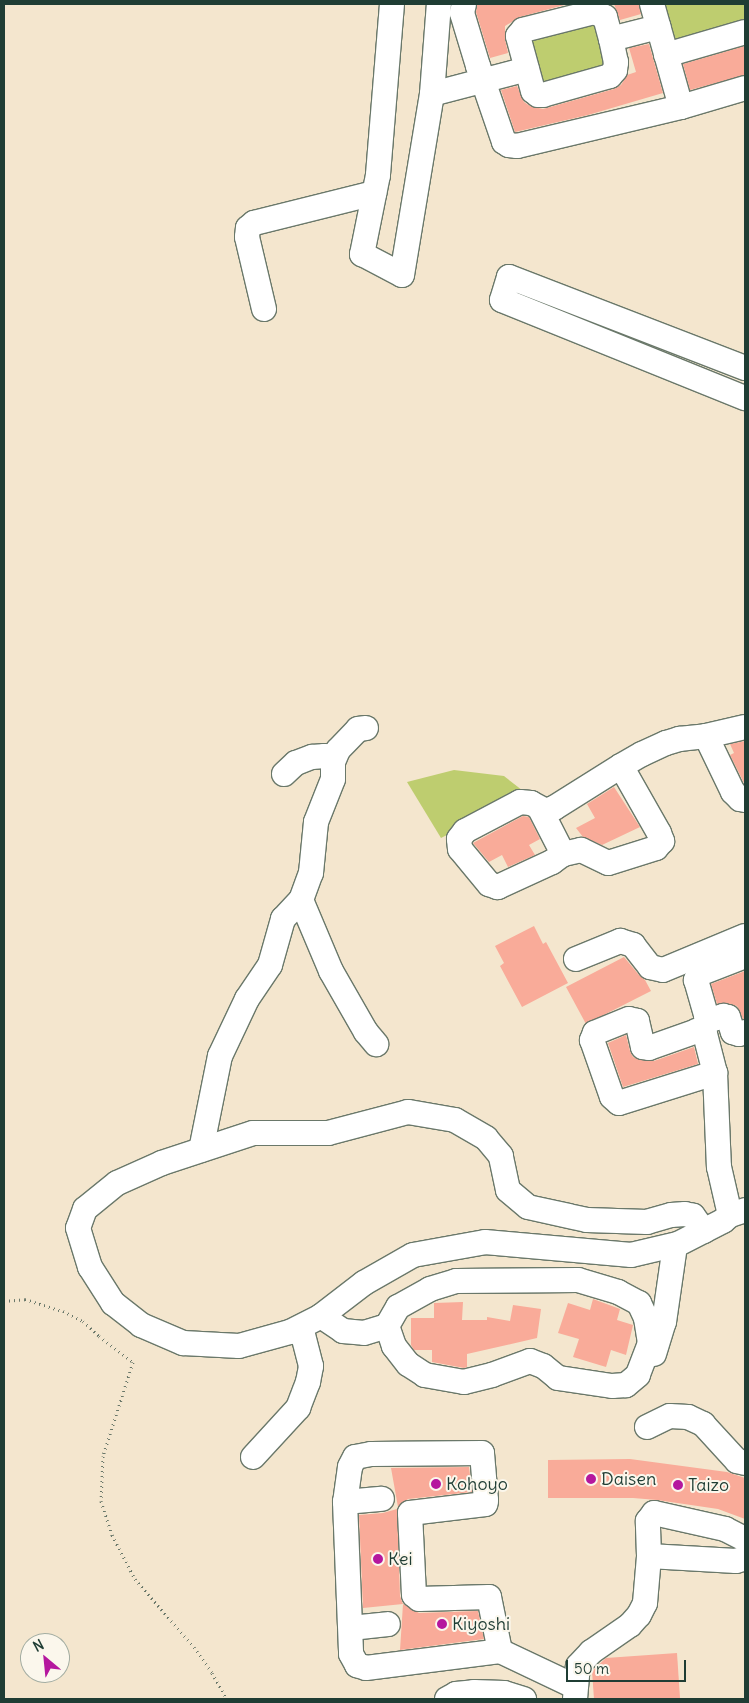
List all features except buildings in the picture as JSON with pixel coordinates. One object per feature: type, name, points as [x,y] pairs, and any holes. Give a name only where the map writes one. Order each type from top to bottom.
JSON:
[{"type":"street","points":[[392,4],[378,175],[362,254],[402,275],[433,85],[439,4]]},
{"type":"street","points":[[464,4],[462,13],[481,73],[504,142],[509,144],[518,146],[680,107],[745,88]]},
{"type":"street","points":[[652,4],[680,107]]},
{"type":"street","points":[[594,12],[605,17],[616,62],[615,70],[610,76],[538,95],[533,91],[525,63],[518,36],[519,32],[594,12]]},
{"type":"street","points":[[611,39],[658,27]]},
{"type":"street","points":[[666,55],[745,32]]},
{"type":"street","points":[[433,85],[525,63]]},
{"type":"street","points":[[264,309],[247,238],[248,228],[254,223],[374,193]]},
{"type":"street","points":[[745,368],[509,277],[502,300],[745,398]]},
{"type":"street","points":[[621,766],[659,832],[662,841],[656,848],[608,863],[581,850],[563,854],[552,862],[498,887],[489,884],[460,849],[459,839],[465,831],[520,802],[531,803],[546,811],[554,808],[621,766],[642,754],[679,738],[706,736],[745,727]]},
{"type":"street","points":[[201,1150],[220,1056],[247,999],[270,965],[284,919],[301,900],[311,873],[316,822],[333,779],[333,762],[338,750],[358,729],[366,728]]},
{"type":"street","points":[[706,736],[732,792],[740,799],[745,800]]},
{"type":"street","points":[[284,774],[296,763],[312,757],[325,756],[333,762]]},
{"type":"street","points":[[540,809],[563,854]]},
{"type":"street","points":[[301,900],[331,971],[366,1032],[376,1044]]},
{"type":"street","points":[[576,959],[620,941],[633,945],[650,967],[663,970],[743,948]]},
{"type":"street","points":[[743,948],[699,974],[696,980],[706,1016],[710,1020],[723,1016],[728,1017],[733,1032],[739,1034],[745,1032]]},
{"type":"street","points":[[704,1231],[693,1216],[685,1214],[670,1215],[647,1222],[587,1220],[528,1207],[508,1190],[501,1156],[486,1138],[455,1120],[408,1112],[328,1133],[253,1133],[162,1163],[117,1183],[85,1209],[78,1228],[90,1267],[113,1303],[141,1325],[183,1343],[239,1346],[290,1332],[311,1321],[364,1283],[413,1255],[485,1242],[631,1255],[674,1246],[704,1231],[723,1221],[738,1212],[719,1166],[715,1073],[705,1034],[697,1032],[650,1048],[644,1047],[637,1022],[630,1019],[595,1033],[592,1040],[612,1097],[619,1103],[715,1073]]},
{"type":"street","points":[[654,1354],[664,1322],[674,1246]]},
{"type":"street","points":[[311,1321],[343,1331],[364,1333],[386,1326],[398,1307],[430,1289],[456,1281],[578,1280],[618,1292],[639,1304],[646,1318],[650,1343],[638,1375],[626,1385],[612,1386],[558,1378],[544,1366],[530,1361],[492,1375],[464,1382],[425,1376],[408,1364],[394,1346],[386,1326]]},
{"type":"street","points":[[253,1457],[298,1408],[308,1382],[311,1366],[311,1321]]},
{"type":"street","points":[[647,1427],[670,1416],[688,1417],[703,1424],[737,1460],[745,1463]]},
{"type":"street","points":[[500,1651],[489,1597],[419,1600],[414,1595],[410,1513],[485,1504],[482,1453],[371,1454],[355,1457],[350,1467],[345,1502],[351,1654],[357,1665],[366,1668],[386,1657],[500,1651],[574,1693],[578,1666],[592,1652],[630,1625],[639,1616],[645,1603],[649,1562],[648,1521],[654,1513],[725,1529],[745,1539]]},
{"type":"street","points":[[345,1502],[382,1499]]},
{"type":"street","points":[[649,1562],[737,1565]]},
{"type":"street","points":[[351,1628],[388,1624]]},
{"type":"street","points":[[447,1699],[456,1694],[474,1692],[504,1693],[524,1699]]},
{"type":"path","points":[[4,1301],[25,1299],[70,1314],[83,1321],[133,1362],[103,1456],[101,1500],[112,1536],[135,1578],[194,1647],[212,1673],[226,1699]]},
{"type":"green space","points":[[661,4],[745,4],[745,23],[672,45]]},
{"type":"green space","points":[[600,16],[612,66],[539,85],[524,36]]},
{"type":"green space","points":[[454,770],[504,776],[527,794],[441,838],[407,782]]},
{"type":"place","name":"Daisen","points":[[591,1479]]},
{"type":"place","name":"Kohoyo","points":[[436,1484]]},
{"type":"place","name":"Taizo","points":[[678,1485]]},
{"type":"place","name":"Kei","points":[[378,1559]]},
{"type":"place","name":"Kiyoshi","points":[[442,1624]]}]
